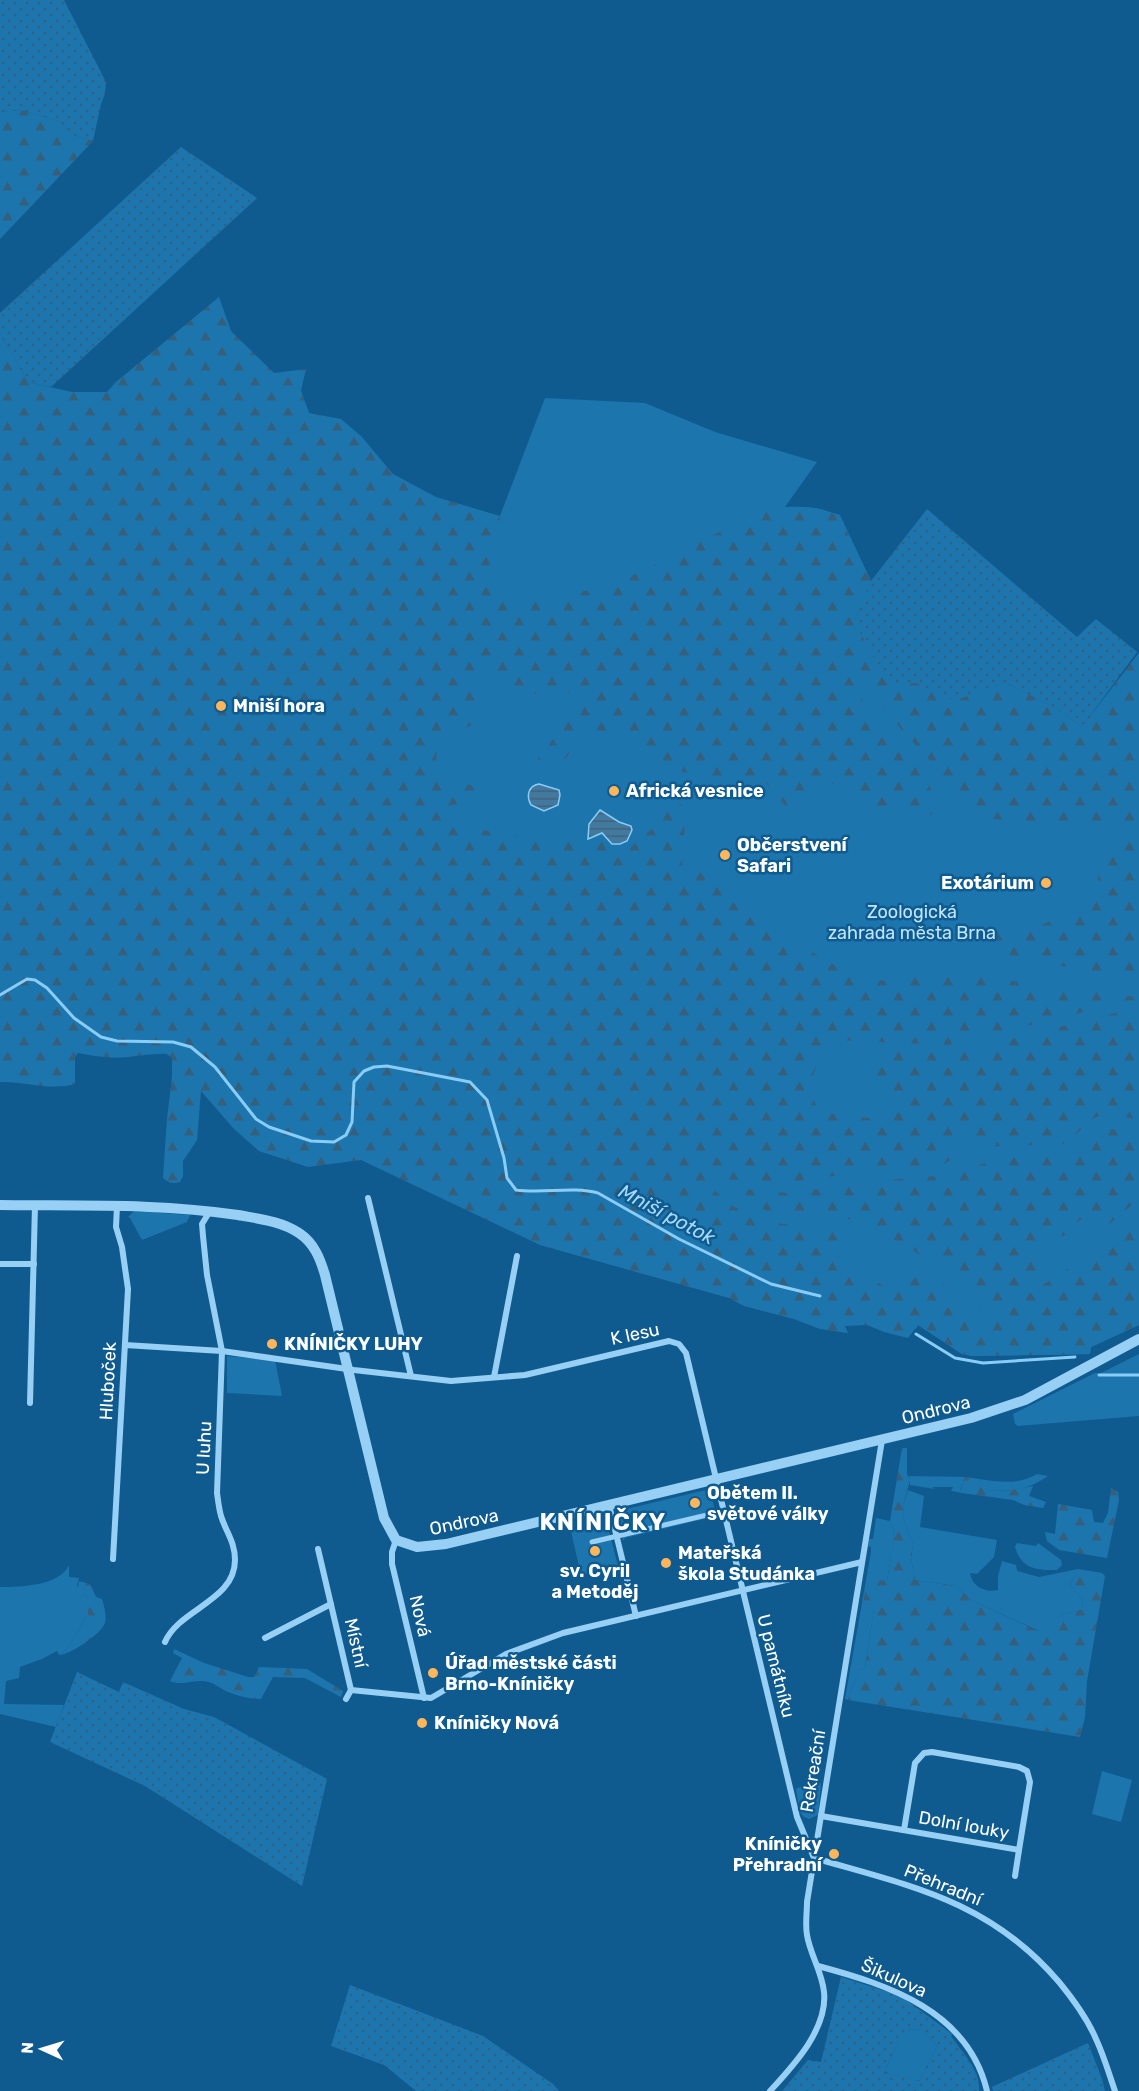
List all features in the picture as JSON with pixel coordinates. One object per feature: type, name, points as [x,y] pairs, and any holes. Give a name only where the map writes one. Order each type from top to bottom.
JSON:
[{"type":"street","points":[[368,1198],[411,1376]]},
{"type":"street","points":[[0,1205],[117,1206],[210,1211],[282,1224],[308,1240],[319,1255],[325,1275],[379,1502],[388,1528],[396,1540]]},
{"type":"street","points":[[30,1403],[35,1205]]},
{"type":"street","name":"Hluboček","points":[[113,1559],[128,1289],[122,1247],[116,1227],[117,1206]]},
{"type":"street","name":"U luhu","points":[[165,1642],[170,1630],[226,1586],[236,1562],[234,1544],[221,1516],[217,1493],[222,1351],[207,1275],[202,1224],[210,1211]]},
{"type":"street","points":[[494,1377],[517,1256]]},
{"type":"street","points":[[0,1264],[34,1264]]},
{"type":"street","name":"Ondrova","points":[[396,1540],[417,1547],[434,1546],[971,1418],[1002,1409],[1044,1390],[1139,1339]]},
{"type":"street","name":"K lesu","points":[[125,1345],[222,1351],[451,1381],[525,1375],[669,1341],[679,1344],[686,1353],[717,1480]]},
{"type":"street","name":"Rekreační","points":[[770,2091],[798,2061],[814,2034],[822,2011],[824,1994],[818,1966],[807,1935],[807,1902],[882,1440]]},
{"type":"street","name":"U památníku","points":[[717,1480],[797,1817],[814,1858]]},
{"type":"street","points":[[609,1505],[636,1616]]},
{"type":"street","points":[[592,1542],[724,1511]]},
{"type":"street","name":"Nová","points":[[396,1540],[392,1552],[392,1564],[424,1698]]},
{"type":"street","name":"Místní","points":[[318,1549],[351,1690]]},
{"type":"street","points":[[346,1699],[351,1690],[431,1698],[506,1654],[563,1633],[862,1562]]},
{"type":"street","name":"Místní","points":[[265,1638],[331,1604]]},
{"type":"street","name":"Dolní louky","points":[[904,1830],[915,1763],[924,1753],[932,1752],[1019,1767],[1027,1771],[1030,1782],[1015,1876]]},
{"type":"street","name":"Dolní louky","points":[[821,1816],[1019,1850]]},
{"type":"street","name":"Přehradní","points":[[814,1858],[927,1891],[969,1909],[1012,1936],[1046,1967],[1074,2000],[1096,2038],[1115,2091]]},
{"type":"street","name":"Šikulova","points":[[818,1966],[861,1977],[904,1994],[932,2012],[957,2034],[977,2064],[987,2091]]},
{"type":"green space","points":[[0,0],[64,0],[106,82],[93,141],[74,135],[58,121],[21,110],[0,112]]},
{"type":"green space","points":[[21,110],[58,121],[74,135],[93,141],[0,239],[0,112]]},
{"type":"green space","points":[[181,147],[257,198],[51,387],[28,382],[0,333],[0,313]]},
{"type":"green space","points":[[219,297],[231,331],[274,373],[306,369],[301,390],[309,413],[341,419],[361,436],[393,474],[436,497],[500,516],[502,542],[490,562],[487,582],[495,594],[541,599],[606,587],[647,569],[690,545],[769,511],[787,507],[810,507],[831,513],[842,521],[871,581],[854,621],[896,683],[917,683],[940,696],[956,700],[1005,682],[1062,712],[1082,727],[1139,653],[1139,827],[1081,826],[982,818],[882,708],[857,663],[850,677],[868,710],[926,777],[936,801],[931,815],[866,809],[829,781],[821,789],[811,792],[804,806],[787,808],[760,776],[719,781],[672,769],[645,756],[634,741],[624,735],[611,733],[581,738],[559,767],[551,767],[538,760],[538,756],[579,710],[583,702],[594,694],[595,686],[590,684],[576,693],[506,697],[497,671],[486,671],[478,679],[472,725],[446,739],[437,751],[436,759],[443,781],[477,786],[479,795],[468,803],[451,805],[444,811],[446,822],[456,829],[476,829],[564,843],[589,839],[604,833],[608,842],[606,850],[632,846],[643,835],[662,823],[665,813],[663,804],[669,798],[678,801],[686,810],[682,865],[704,874],[719,874],[729,899],[763,924],[859,979],[888,981],[944,971],[1041,986],[1139,997],[1139,1002],[1121,1003],[948,1045],[828,1040],[807,1089],[820,1111],[851,1117],[878,1118],[891,1106],[895,1083],[874,1075],[870,1060],[873,1051],[959,1052],[1120,1012],[1139,1011],[1139,1119],[1099,1116],[1092,1119],[1068,1144],[999,1146],[979,1150],[973,1132],[954,1118],[952,1134],[962,1153],[944,1164],[884,1169],[792,1182],[715,1179],[714,1190],[731,1205],[766,1222],[849,1231],[842,1267],[899,1292],[911,1266],[941,1279],[955,1302],[967,1314],[988,1320],[1100,1248],[1139,1219],[1139,1325],[1091,1347],[1090,1354],[972,1356],[962,1354],[918,1325],[908,1338],[867,1325],[845,1326],[848,1333],[820,1329],[794,1319],[744,1306],[729,1298],[540,1245],[361,1160],[308,1167],[259,1151],[234,1129],[201,1091],[197,1140],[183,1161],[183,1176],[180,1182],[169,1182],[163,1178],[172,1077],[172,1058],[167,1054],[115,1058],[78,1053],[75,1057],[75,1084],[46,1086],[0,1082],[0,333],[28,382],[72,392],[107,392],[116,382]]},
{"type":"green space","name":"Zoologická zahrada města Brna","points":[[545,398],[645,403],[715,432],[817,462],[785,507],[816,508],[840,515],[871,581],[854,621],[1082,727],[1139,653],[1139,1325],[1091,1347],[1090,1354],[972,1356],[962,1354],[918,1325],[916,1329],[785,1273],[364,805],[484,527],[500,516]]},
{"type":"green space","points":[[927,509],[1077,637],[1096,619],[1137,652],[1082,727],[1062,712],[1005,682],[956,700],[940,696],[917,683],[896,683],[883,675],[854,621],[871,581]]},
{"type":"green space","points":[[1139,841],[1139,982],[1076,968],[1026,962],[988,951],[989,934],[1004,928],[1038,926],[1058,918],[1097,886],[1100,859],[1119,842]]},
{"type":"green space","points":[[1099,1129],[1131,1130],[1139,1134],[1139,1199],[1107,1226],[1093,1212],[1076,1223],[1064,1236],[1041,1238],[1037,1256],[1050,1268],[998,1307],[990,1310],[976,1307],[956,1271],[921,1256],[912,1249],[849,1219],[770,1213],[733,1192],[733,1188],[787,1193],[886,1180],[949,1175],[1000,1158],[1073,1155]]},
{"type":"green space","points":[[134,1211],[190,1215],[187,1222],[142,1240],[128,1217]]},
{"type":"green space","points":[[1139,1354],[1139,1416],[1018,1426],[1015,1424],[1013,1414]]},
{"type":"green space","points":[[227,1356],[275,1360],[282,1396],[227,1393]]},
{"type":"green space","points":[[902,1448],[907,1448],[907,1474],[910,1480],[903,1506],[904,1520],[913,1544],[911,1558],[915,1580],[955,1586],[973,1601],[1038,1631],[1061,1615],[1082,1610],[1083,1600],[1070,1585],[1078,1569],[1102,1573],[1105,1576],[1087,1681],[1085,1717],[1080,1737],[848,1700],[859,1670],[865,1668],[874,1609],[863,1605],[867,1579],[887,1581],[895,1533],[890,1521]]},
{"type":"green space","points":[[1037,1474],[1048,1476],[1026,1487],[1004,1491],[987,1490],[979,1479],[1016,1481]]},
{"type":"green space","points":[[909,1476],[965,1477],[960,1490],[962,1493],[951,1491],[953,1487],[932,1487],[935,1489],[910,1485]]},
{"type":"green space","points":[[965,1477],[979,1479],[988,1490],[1006,1491],[1033,1486],[1029,1496],[1046,1502],[1043,1508],[1024,1505],[1013,1500],[962,1493],[960,1491]]},
{"type":"green space","points":[[1111,1488],[1118,1492],[1119,1500],[1107,1558],[1059,1550],[1047,1541],[1045,1532],[1055,1534],[1058,1504],[1092,1510],[1094,1522],[1103,1523],[1108,1513]]},
{"type":"green space","points":[[710,1489],[716,1516],[625,1538],[623,1541],[618,1511]]},
{"type":"green space","points":[[908,1490],[924,1496],[920,1527],[997,1540],[994,1557],[977,1574],[970,1573],[971,1578],[980,1588],[989,1591],[998,1590],[998,1576],[1002,1561],[1016,1565],[1017,1571],[1039,1577],[1078,1569],[1070,1585],[1083,1600],[1082,1610],[1061,1615],[1039,1631],[973,1601],[955,1586],[915,1580],[911,1558],[913,1544],[904,1520],[903,1506]]},
{"type":"green space","points":[[605,1515],[618,1566],[581,1575],[569,1523]]},
{"type":"green space","points":[[876,1518],[890,1521],[895,1533],[887,1581],[867,1580],[874,1609],[865,1668],[859,1670],[848,1700],[845,1699],[871,1552],[871,1547],[868,1546],[869,1539],[873,1539]]},
{"type":"green space","points":[[1017,1543],[1036,1546],[1038,1543],[1061,1560],[1062,1565],[1057,1570],[1031,1567],[1018,1554],[1015,1547]]},
{"type":"green space","points":[[69,1565],[69,1577],[79,1578],[77,1586],[88,1599],[88,1615],[64,1651],[59,1655],[57,1651],[20,1667],[19,1678],[6,1681],[4,1704],[64,1705],[56,1727],[0,1714],[0,1587],[39,1584],[57,1577]]},
{"type":"green space","points":[[79,1581],[90,1584],[96,1597],[102,1599],[105,1623],[98,1633],[85,1643],[70,1652],[59,1655],[72,1642],[88,1615],[88,1599],[84,1594],[80,1597],[77,1595]]},
{"type":"green space","points":[[174,1649],[204,1663],[248,1677],[254,1677],[259,1667],[307,1669],[343,1691],[341,1697],[305,1678],[273,1677],[261,1699],[257,1699],[232,1693],[207,1682],[174,1682],[170,1681],[182,1658],[173,1653]]},
{"type":"green space","points":[[77,1672],[119,1692],[123,1682],[184,1709],[214,1717],[327,1779],[302,1886],[145,1786],[50,1742]]},
{"type":"green space","points":[[1102,1771],[1132,1780],[1121,1822],[1092,1814]]},
{"type":"green space","points":[[821,1783],[818,1815],[809,1819],[804,1817],[800,1812],[797,1788]]},
{"type":"green space","points":[[841,1977],[901,1996],[952,2034],[951,2036],[974,2069],[979,2091],[782,2091],[808,2060],[821,2062]],"holes":[[[912,2029],[922,2030],[937,2046],[920,2080],[885,2072],[903,2036]]]},
{"type":"green space","points":[[350,1985],[483,2036],[553,2084],[559,2091],[416,2091],[384,2065],[331,2046]]},
{"type":"green space","points":[[912,2029],[922,2030],[937,2046],[920,2080],[916,2081],[885,2071],[899,2042]]},
{"type":"green space","points":[[1088,2043],[1105,2091],[993,2091],[992,2087]]},
{"type":"shaded area","points":[[539,784],[559,790],[558,805],[544,811],[531,805],[529,792],[532,787]]},
{"type":"shaded area","points":[[600,810],[619,822],[631,826],[632,830],[627,841],[612,844],[602,833],[588,839],[589,824]]},
{"type":"waterway","name":"Mniší potok","points":[[0,995],[27,979],[35,980],[47,988],[74,1018],[101,1037],[117,1041],[173,1042],[191,1047],[215,1067],[256,1119],[269,1127],[311,1141],[334,1142],[346,1135],[352,1122],[354,1082],[364,1071],[374,1067],[387,1066],[470,1082],[487,1100],[504,1158],[507,1178],[516,1190],[578,1190],[598,1193],[679,1239],[771,1284],[820,1296]]},
{"type":"waterway","name":"Mniší potok","points":[[916,1334],[955,1358],[983,1363],[1075,1357]]},
{"type":"waterway","name":"Mniší potok","points":[[1099,1375],[1139,1375]]},
{"type":"place","name":"Mniší hora","points":[[221,706]]},
{"type":"place","name":"Africká vesnice","points":[[614,791]]},
{"type":"place","name":"Občerstvení Safari","points":[[725,855]]},
{"type":"place","name":"Exotárium","points":[[1046,883]]},
{"type":"place","name":"KNÍNIČKY LUHY","points":[[272,1344]]},
{"type":"place","name":"Obětem II. světové války","points":[[695,1503]]},
{"type":"place","name":"sv. Cyril a Metoděj","points":[[595,1551]]},
{"type":"place","name":"Mateřská škola Studánka","points":[[666,1563]]},
{"type":"place","name":"Úřad městské části Brno-Kníničky","points":[[433,1673]]},
{"type":"place","name":"Kníničky Nová","points":[[422,1723]]},
{"type":"place","name":"Kníničky Přehradní","points":[[834,1854]]},
{"type":"district","name":"KNÍNIČKY","points":[[603,1522]]}]
